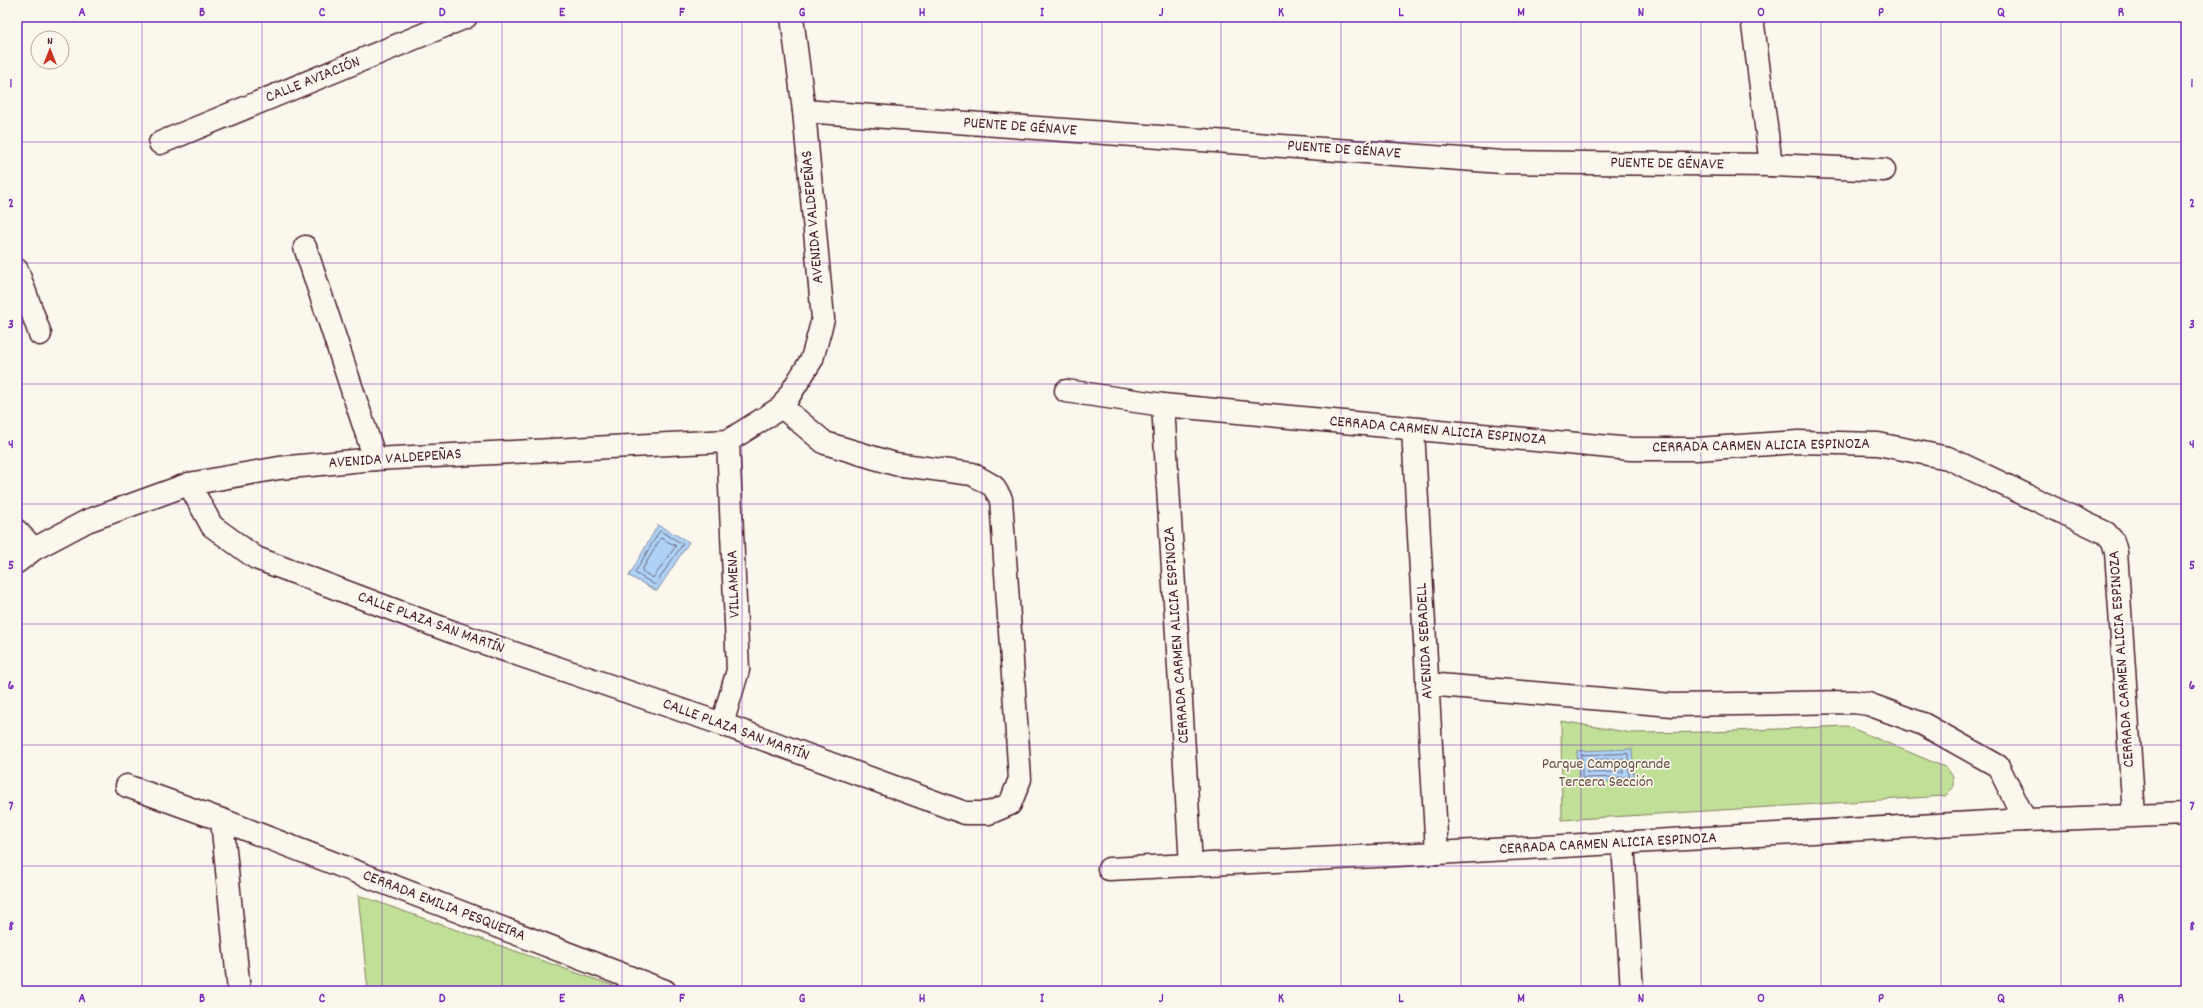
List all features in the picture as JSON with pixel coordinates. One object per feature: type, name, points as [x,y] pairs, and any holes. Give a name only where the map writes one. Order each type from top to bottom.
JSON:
[{"type":"street","name":"CALLE AVIACIÓN","points":[[160,143],[466,17]]},
{"type":"street","name":"AVENIDA VALDEPEÑAS","points":[[25,556],[87,521],[189,484],[279,468],[375,459],[728,441],[782,407],[812,359],[823,319],[804,111],[792,17]]},
{"type":"street","points":[[1752,17],[1771,165]]},
{"type":"street","name":"PUENTE DE GÉNAVE","points":[[804,111],[1502,162],[1771,165],[1884,170]]},
{"type":"street","points":[[305,247],[375,459]]},
{"type":"street","points":[[17,270],[40,334]]},
{"type":"street","name":"CERRADA CARMEN ALICIA ESPINOZA","points":[[1066,391],[1163,405],[1413,430],[1511,436],[1631,449],[1697,449],[1798,442],[1878,444],[1948,458],[2106,533],[2113,541],[2116,552],[2134,815]]},
{"type":"street","name":"CERRADA CARMEN ALICIA ESPINOZA","points":[[1163,405],[1192,865]]},
{"type":"street","name":"CALLE PLAZA SAN MARTÍN","points":[[189,484],[212,526],[256,558],[456,633],[722,724],[965,813],[989,813],[1010,804],[1020,779],[1000,499],[993,486],[972,474],[895,464],[825,443],[782,407]]},
{"type":"street","name":"AVENIDA SEBADELL","points":[[1413,430],[1437,853]]},
{"type":"street","name":"VILLAMENA","points":[[722,724],[738,670],[728,441]]},
{"type":"street","points":[[17,531],[25,556]]},
{"type":"street","points":[[1427,684],[1672,705],[1854,702],[1868,704],[1923,724],[1998,766],[2025,820]]},
{"type":"street","name":"CERRADA EMILIA PESQUEIRA","points":[[128,786],[222,820],[665,991]]},
{"type":"street","name":"CERRADA CARMEN ALICIA ESPINOZA","points":[[1109,869],[1437,853],[2025,820],[2186,814]]},
{"type":"street","points":[[222,820],[239,991]]},
{"type":"street","points":[[1622,843],[1632,991]]},
{"type":"green space","name":"Parque Campogrande Tercera Sección","points":[[1561,721],[1632,733],[1710,732],[1847,726],[1947,768],[1953,777],[1953,788],[1945,796],[1562,820]]},
{"type":"green space","points":[[358,895],[622,989],[625,991],[368,991]]},
{"type":"water","points":[[658,525],[689,542],[657,591],[629,576]]},
{"type":"water","points":[[1632,749],[1634,780],[1579,784],[1577,751]]}]
